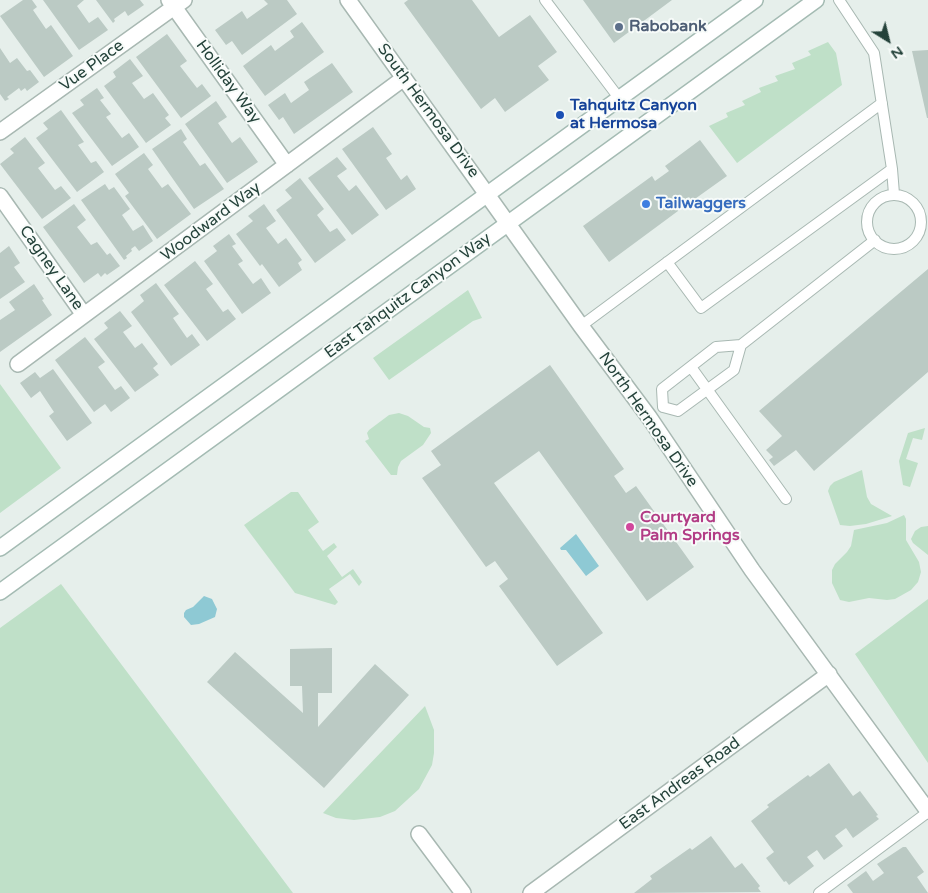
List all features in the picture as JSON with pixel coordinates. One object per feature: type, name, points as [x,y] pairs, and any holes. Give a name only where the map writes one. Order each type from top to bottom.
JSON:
[{"type":"street","name":"South Hermosa Drive","points":[[348,0],[508,223]]},
{"type":"street","points":[[0,548],[755,0]]},
{"type":"street","name":"East Tahquitz Canyon Way","points":[[0,592],[816,0]]},
{"type":"street","name":"Vue Place","points":[[0,132],[176,2]]},
{"type":"street","name":"Holliday Way","points":[[176,2],[288,165]]},
{"type":"street","name":"Woodward Way","points":[[18,364],[404,78]]},
{"type":"street","name":"Cagney Lane","points":[[0,196],[84,315]]},
{"type":"street","name":"North Hermosa Drive","points":[[508,223],[648,417],[752,570],[928,812]]},
{"type":"street","name":"East Andreas Road","points":[[531,893],[828,674]]},
{"type":"street","points":[[420,834],[463,893]]},
{"type":"lane","points":[[545,0],[619,98]]},
{"type":"lane","points":[[839,0],[874,53],[892,169],[894,194]]},
{"type":"lane","points":[[581,326],[882,103]]},
{"type":"lane","points":[[668,262],[701,308],[892,169]]},
{"type":"lane","points":[[894,194],[910,200],[916,206],[920,214],[921,223],[915,239],[908,245],[900,248],[882,246],[870,233],[868,224],[872,207],[878,201],[894,194]]},
{"type":"lane","points":[[663,407],[662,388],[716,348],[741,344],[875,240]]},
{"type":"lane","points":[[648,417],[663,407],[678,411],[734,370],[741,344]]},
{"type":"lane","points":[[691,367],[786,499]]},
{"type":"lane","points":[[820,893],[928,812]]},
{"type":"green space","points":[[828,42],[836,53],[842,85],[737,163],[709,126],[728,117],[726,113],[745,105],[742,101],[761,92],[759,88],[778,81],[775,76],[795,69],[792,63],[811,55],[808,51]]},
{"type":"green space","points":[[468,290],[482,318],[473,321],[389,380],[373,358]]},
{"type":"green space","points":[[0,384],[61,468],[0,513]]},
{"type":"green space","points":[[399,413],[408,416],[424,427],[430,428],[431,433],[423,445],[401,461],[397,475],[391,475],[365,441],[369,439],[367,433],[369,430],[389,415]]},
{"type":"green space","points":[[925,428],[922,440],[913,438],[906,459],[918,463],[910,487],[903,485],[899,461],[908,433]]},
{"type":"green space","points":[[862,470],[867,497],[871,504],[892,516],[866,524],[840,525],[828,491],[830,486],[834,482]]},
{"type":"green space","points":[[291,492],[298,492],[319,522],[308,530],[323,551],[334,543],[337,547],[327,556],[342,577],[353,569],[362,582],[359,586],[350,574],[329,589],[338,602],[335,605],[295,593],[244,525]]},
{"type":"green space","points":[[904,515],[906,519],[906,540],[919,562],[921,572],[918,582],[911,590],[895,599],[869,598],[849,602],[840,600],[832,583],[832,570],[851,546],[854,530],[887,523]]},
{"type":"green space","points":[[928,526],[928,555],[913,543],[911,539],[915,531],[921,527]]},
{"type":"green space","points":[[61,584],[293,893],[0,893],[0,628]]},
{"type":"green space","points":[[928,599],[928,763],[855,654]]},
{"type":"green space","points":[[425,706],[434,730],[434,753],[432,765],[419,789],[395,811],[380,817],[354,820],[336,818],[323,813]]},
{"type":"water","points":[[576,534],[599,566],[586,576],[566,550],[561,550],[560,548]]},
{"type":"water","points":[[204,596],[212,599],[217,609],[215,617],[199,624],[191,625],[184,617],[184,613]]},
{"type":"building","points":[[23,0],[32,0],[37,7],[33,10],[46,29],[51,25],[73,56],[44,77],[0,16]]},
{"type":"building","points":[[43,0],[84,0],[77,6],[89,23],[98,17],[108,30],[79,50]]},
{"type":"building","points":[[96,0],[140,0],[144,5],[128,16],[125,11],[114,19],[113,23]]},
{"type":"building","points":[[264,0],[287,0],[297,14],[242,55],[232,41],[226,45],[215,30],[242,11],[247,19],[268,4]]},
{"type":"building","points":[[408,0],[472,0],[499,37],[530,15],[557,52],[538,66],[549,80],[505,112],[495,98],[481,109],[404,3]]},
{"type":"building","name":"Rabobank","points":[[583,0],[672,0],[614,43]]},
{"type":"building","points":[[302,22],[324,52],[265,96],[243,66],[271,45],[275,51],[294,37],[290,31]]},
{"type":"building","points":[[167,34],[187,61],[180,66],[197,88],[202,84],[211,96],[181,118],[136,57]]},
{"type":"building","points":[[0,48],[10,63],[17,58],[39,82],[27,91],[25,88],[21,91],[19,88],[7,97],[9,99],[5,101],[0,94]]},
{"type":"building","points":[[928,50],[928,118],[927,118],[912,51]]},
{"type":"building","points":[[130,59],[143,76],[132,83],[144,99],[153,93],[169,115],[165,118],[171,125],[146,143],[104,86],[116,77],[113,72]]},
{"type":"building","points":[[332,63],[353,92],[294,134],[283,117],[279,120],[268,105],[285,93],[291,103],[309,90],[304,82]]},
{"type":"building","points":[[97,88],[104,98],[100,100],[111,114],[106,117],[122,138],[129,133],[139,147],[112,166],[72,113],[84,105],[80,100]]},
{"type":"building","points":[[216,101],[227,117],[218,123],[232,143],[240,137],[258,162],[227,183],[185,124]]},
{"type":"building","points":[[61,110],[84,142],[78,145],[91,163],[96,161],[104,172],[77,192],[36,138],[48,129],[43,123]]},
{"type":"building","points":[[373,127],[392,154],[386,158],[401,180],[407,175],[416,189],[386,210],[342,149]]},
{"type":"building","points":[[181,129],[187,139],[183,142],[200,166],[205,163],[224,189],[194,209],[152,149]]},
{"type":"building","points":[[25,137],[45,163],[38,168],[55,190],[61,186],[71,198],[42,219],[0,164],[14,153],[10,149]]},
{"type":"building","name":"Tailwaggers","points":[[700,140],[727,176],[692,201],[689,197],[675,207],[678,211],[609,262],[583,226],[652,176],[655,181],[669,171],[665,166]]},
{"type":"building","points":[[144,153],[153,165],[148,169],[162,188],[168,184],[191,214],[157,239],[125,196],[129,193],[115,174]]},
{"type":"building","points":[[337,157],[347,169],[337,176],[349,191],[356,185],[379,215],[352,235],[308,178]]},
{"type":"building","points":[[300,178],[324,209],[317,215],[330,232],[337,228],[346,240],[315,263],[276,210],[292,198],[285,190]]},
{"type":"building","points":[[105,184],[109,190],[114,187],[130,209],[122,215],[133,231],[143,225],[153,241],[139,251],[135,246],[124,260],[81,200]]},
{"type":"building","points":[[74,204],[86,220],[77,227],[91,245],[97,242],[107,255],[110,253],[120,266],[101,277],[98,273],[84,283],[43,227]]},
{"type":"building","points":[[264,204],[276,221],[266,228],[278,244],[286,238],[302,260],[298,263],[302,270],[279,287],[262,264],[260,266],[236,234],[253,221],[248,216]]},
{"type":"building","points":[[229,234],[236,244],[232,246],[243,261],[238,264],[253,284],[261,278],[271,293],[242,314],[204,261],[217,251],[213,246]]},
{"type":"building","points":[[9,246],[20,263],[14,267],[25,282],[0,299],[0,253]]},
{"type":"building","points":[[195,261],[213,284],[206,289],[223,312],[228,309],[236,319],[207,341],[164,285]]},
{"type":"building","points":[[928,269],[928,372],[814,471],[796,450],[774,466],[769,460],[773,457],[766,450],[782,436],[759,411]]},
{"type":"building","points":[[156,283],[179,314],[173,318],[187,338],[192,334],[200,345],[171,366],[131,312],[144,301],[140,295]]},
{"type":"building","points":[[34,284],[52,315],[0,352],[0,320],[15,310],[9,302]]},
{"type":"building","points":[[120,311],[132,326],[123,332],[135,348],[142,343],[158,364],[153,368],[159,375],[135,392],[94,339],[108,328],[104,323]]},
{"type":"building","points":[[85,337],[105,362],[98,367],[115,390],[121,386],[130,398],[111,412],[105,404],[94,412],[55,360]]},
{"type":"building","name":"Courtyard Palm Springs","points":[[550,365],[624,469],[614,476],[626,493],[636,486],[694,567],[647,601],[539,451],[494,483],[603,633],[557,666],[499,586],[508,579],[495,561],[486,567],[422,478],[441,465],[431,451]]},
{"type":"building","points":[[53,369],[92,423],[67,441],[49,416],[54,412],[40,391],[31,398],[20,383],[35,372],[40,378]]},
{"type":"building","points":[[332,648],[332,693],[318,693],[318,727],[375,664],[409,695],[324,788],[207,682],[235,652],[303,713],[302,686],[290,686],[290,649]]},
{"type":"building","points":[[829,763],[853,796],[860,791],[879,819],[853,838],[846,828],[835,836],[843,846],[824,860],[817,850],[807,857],[814,866],[789,885],[786,881],[784,882],[766,858],[774,852],[751,821],[769,807],[767,805],[808,775],[810,777]]},
{"type":"building","points":[[711,836],[735,868],[742,863],[760,886],[758,888],[761,892],[634,893],[652,879],[650,876]]},
{"type":"building","points":[[903,847],[906,847],[924,872],[917,877],[928,893],[853,893],[847,885],[866,871],[873,881],[884,873],[877,864]]},
{"type":"place","name":"Rabobank","points":[[619,27]]},
{"type":"place","name":"Tahquitz Canyon at Hermosa","points":[[560,115]]},
{"type":"place","name":"Tailwaggers","points":[[646,204]]},
{"type":"place","name":"Courtyard Palm Springs","points":[[630,527]]}]
